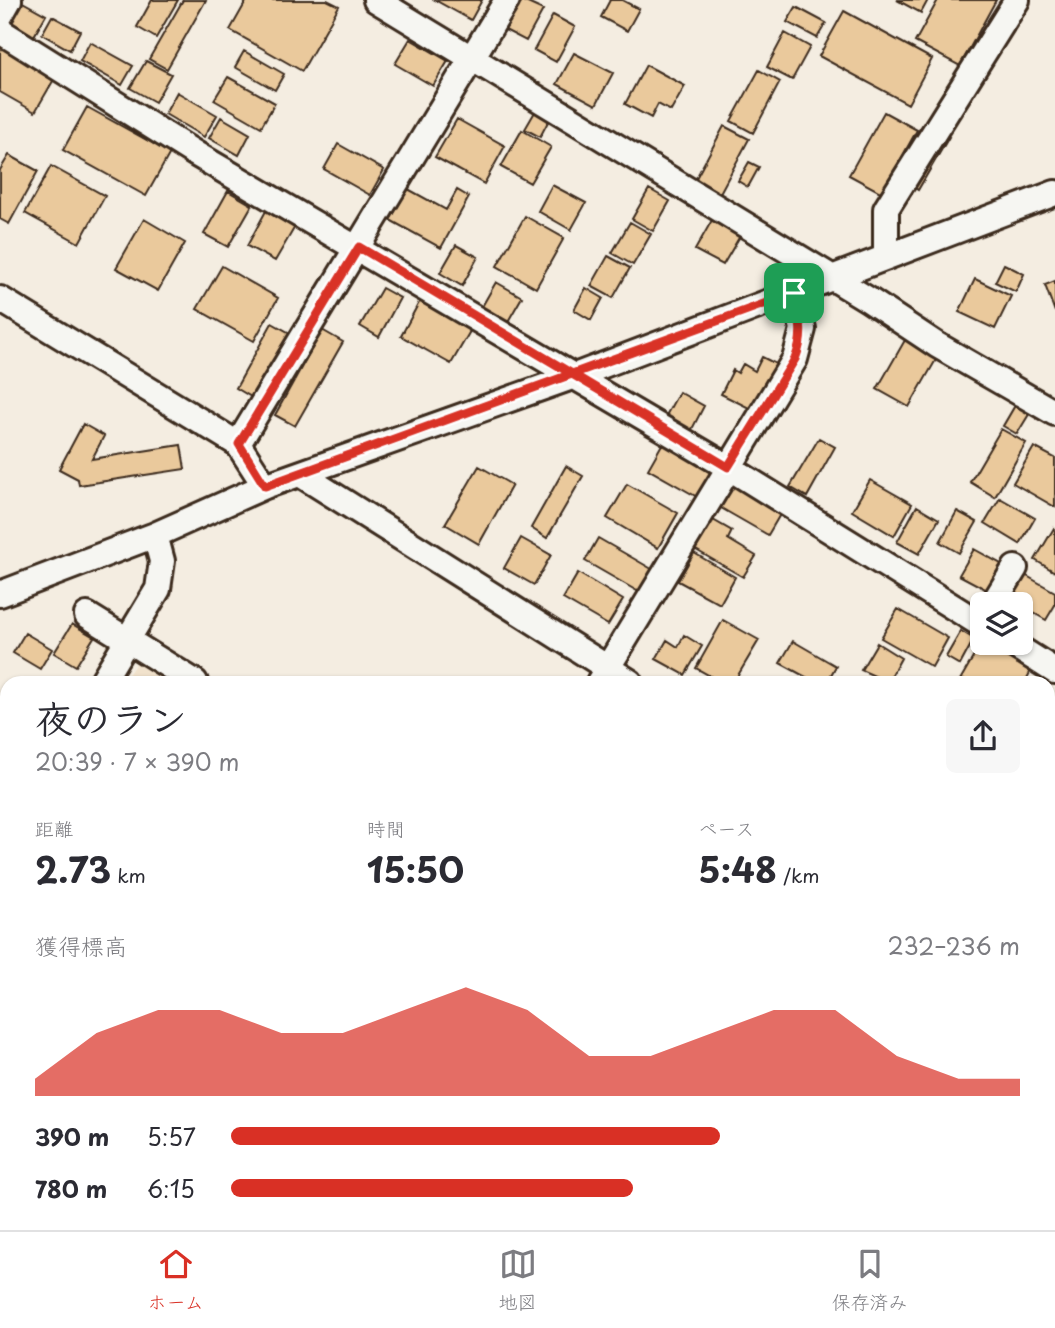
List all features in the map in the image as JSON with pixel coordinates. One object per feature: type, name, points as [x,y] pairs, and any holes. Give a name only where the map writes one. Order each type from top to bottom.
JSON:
[{"type":"street","points":[[0,16],[9,0]]},
{"type":"street","points":[[376,0],[830,276],[937,345],[1055,413]]},
{"type":"street","points":[[239,444],[507,0]]},
{"type":"street","points":[[886,257],[886,209],[1017,0]]},
{"type":"street","points":[[0,31],[196,154],[359,247],[572,377],[970,610]]},
{"type":"street","points":[[3,588],[156,535],[265,486],[572,377],[794,293],[830,276],[1055,193]]},
{"type":"street","points":[[300,474],[603,675],[795,359],[803,329],[794,293]]},
{"type":"street","points":[[0,299],[239,444],[265,486]]},
{"type":"street","points":[[106,676],[159,585],[162,561],[156,535]]},
{"type":"street","points":[[1000,592],[1015,568]]},
{"type":"street","points":[[87,615],[126,642],[185,676]]},
{"type":"street","points":[[1030,655],[1055,671]]},
{"type":"shaded area","points":[[139,659],[168,676],[127,676]]},
{"type":"building","points":[[19,0],[46,15],[34,36],[7,20]]},
{"type":"building","points":[[152,0],[178,0],[156,38],[137,27]]},
{"type":"building","points":[[183,0],[206,0],[167,69],[149,59]]},
{"type":"building","points":[[247,0],[327,0],[339,6],[302,71],[230,30]]},
{"type":"building","points":[[435,0],[482,0],[471,20]]},
{"type":"building","points":[[521,0],[543,10],[526,41],[505,30]]},
{"type":"building","points":[[610,0],[622,0],[639,9],[627,31],[601,17]]},
{"type":"building","points":[[897,0],[928,0],[921,13]]},
{"type":"building","points":[[938,0],[996,0],[960,66],[915,42]]},
{"type":"building","points":[[796,7],[826,23],[817,38],[787,22]]},
{"type":"building","points":[[844,11],[932,59],[908,104],[819,56]]},
{"type":"building","points":[[553,15],[575,27],[556,62],[534,50]]},
{"type":"building","points":[[52,16],[80,31],[70,50],[42,34]]},
{"type":"building","points":[[785,33],[810,47],[792,80],[767,67]]},
{"type":"building","points":[[410,39],[448,61],[433,86],[395,64]]},
{"type":"building","points":[[90,42],[133,66],[122,85],[80,61]]},
{"type":"building","points":[[0,45],[56,76],[35,112],[0,92]]},
{"type":"building","points":[[244,51],[284,74],[275,90],[235,67]]},
{"type":"building","points":[[574,53],[613,73],[596,105],[557,84]]},
{"type":"building","points":[[146,61],[171,74],[155,102],[130,88]]},
{"type":"building","points":[[646,65],[685,86],[671,111],[658,104],[651,118],[625,104]]},
{"type":"building","points":[[759,70],[780,82],[753,133],[731,121]]},
{"type":"building","points":[[228,77],[275,103],[261,127],[214,100]]},
{"type":"building","points":[[177,92],[217,115],[204,137],[165,114]]},
{"type":"building","points":[[87,107],[170,153],[146,196],[63,150]]},
{"type":"building","points":[[536,110],[550,118],[540,137],[525,129]]},
{"type":"building","points":[[884,112],[917,130],[882,193],[849,175]]},
{"type":"building","points":[[221,117],[250,134],[239,155],[209,138]]},
{"type":"building","points":[[457,119],[505,146],[484,184],[435,157]]},
{"type":"building","points":[[724,126],[749,139],[720,193],[695,180]]},
{"type":"building","points":[[522,130],[551,147],[530,183],[501,167]]},
{"type":"building","points":[[940,132],[949,137],[918,190],[910,185]]},
{"type":"building","points":[[338,144],[384,170],[370,195],[324,169]]},
{"type":"building","points":[[9,155],[38,171],[9,224],[0,219],[0,170]]},
{"type":"building","points":[[749,162],[759,167],[748,187],[738,181]]},
{"type":"building","points":[[51,166],[105,196],[79,243],[25,213]]},
{"type":"building","points":[[552,185],[586,203],[571,230],[538,211]]},
{"type":"building","points":[[408,189],[446,210],[457,190],[469,197],[441,248],[390,220]]},
{"type":"building","points":[[649,189],[670,201],[653,231],[632,219]]},
{"type":"building","points":[[228,191],[252,205],[228,247],[204,234]]},
{"type":"building","points":[[267,209],[296,225],[275,261],[247,246]]},
{"type":"building","points":[[525,216],[564,238],[536,288],[497,266]]},
{"type":"building","points":[[144,219],[185,243],[158,291],[116,268]]},
{"type":"building","points":[[712,220],[740,236],[723,265],[695,250]]},
{"type":"building","points":[[630,222],[651,234],[633,265],[612,253]]},
{"type":"building","points":[[456,245],[478,257],[462,286],[440,273]]},
{"type":"building","points":[[608,256],[630,268],[613,298],[591,286]]},
{"type":"building","points":[[1004,264],[1024,274],[1016,292],[995,282]]},
{"type":"building","points":[[222,266],[278,298],[254,341],[197,309]]},
{"type":"building","points":[[975,279],[1011,296],[995,329],[959,312]]},
{"type":"building","points":[[1055,281],[1055,312],[1045,285]]},
{"type":"building","points":[[496,282],[522,297],[506,325],[480,310]]},
{"type":"building","points":[[382,288],[400,298],[379,337],[360,326]]},
{"type":"building","points":[[586,288],[603,298],[591,320],[574,310]]},
{"type":"building","points":[[422,297],[473,326],[451,364],[401,336]]},
{"type":"building","points":[[272,323],[295,336],[258,401],[236,388]]},
{"type":"building","points":[[322,330],[343,342],[295,426],[275,415]]},
{"type":"building","points":[[905,340],[937,358],[909,407],[877,389]]},
{"type":"building","points":[[762,357],[776,364],[753,410],[721,394],[733,370],[738,373],[743,364],[755,371]]},
{"type":"building","points":[[679,392],[704,406],[689,435],[663,421]]},
{"type":"building","points":[[1017,402],[1031,411],[1017,434],[1003,426]]},
{"type":"building","points":[[83,424],[104,436],[92,459],[181,445],[185,469],[79,485],[78,479],[59,469]]},
{"type":"building","points":[[1001,429],[1026,443],[995,497],[970,482]]},
{"type":"building","points":[[819,438],[835,447],[807,497],[790,487]]},
{"type":"building","points":[[665,439],[716,468],[699,498],[648,469]]},
{"type":"building","points":[[1034,447],[1055,458],[1055,507],[1013,483]]},
{"type":"building","points":[[479,466],[512,485],[479,544],[445,524]]},
{"type":"building","points":[[566,466],[583,476],[547,538],[531,528]]},
{"type":"building","points":[[728,480],[782,511],[768,535],[714,504]]},
{"type":"building","points":[[870,480],[912,504],[894,536],[852,511]]},
{"type":"building","points":[[627,484],[678,513],[658,548],[607,518]]},
{"type":"building","points":[[1000,498],[1035,518],[1020,544],[985,523]]},
{"type":"building","points":[[917,506],[939,519],[919,554],[897,542]]},
{"type":"building","points":[[957,511],[977,522],[959,553],[940,542]]},
{"type":"building","points":[[706,516],[732,531],[728,539],[756,556],[743,577],[689,546]]},
{"type":"building","points":[[1055,529],[1055,572],[1035,560]]},
{"type":"building","points":[[521,538],[551,555],[534,585],[504,568]]},
{"type":"building","points":[[598,538],[657,572],[644,595],[585,561]]},
{"type":"building","points":[[974,549],[1001,564],[987,590],[959,575]]},
{"type":"building","points":[[694,553],[735,577],[720,604],[678,581]]},
{"type":"building","points":[[578,573],[623,600],[608,625],[563,599]]},
{"type":"building","points":[[1025,575],[1055,592],[1055,605],[1046,620],[1033,613],[1033,592],[1015,592]]},
{"type":"building","points":[[898,609],[948,638],[932,667],[881,638]]},
{"type":"building","points":[[723,620],[759,640],[738,676],[710,676],[696,668]]},
{"type":"building","points":[[72,624],[94,637],[76,666],[54,653]]},
{"type":"building","points":[[961,631],[970,637],[970,646],[960,665],[946,657]]},
{"type":"building","points":[[25,633],[52,649],[40,669],[13,653]]},
{"type":"building","points":[[684,635],[702,646],[685,675],[656,659],[667,640],[678,647]]},
{"type":"building","points":[[793,641],[836,666],[830,676],[804,676],[780,663]]},
{"type":"building","points":[[877,643],[901,658],[891,676],[874,676],[861,670]]},
{"type":"building","points":[[974,655],[1006,655],[1032,669],[1028,676],[962,676]]},
{"type":"route","points":[[794,293],[572,377],[265,486],[239,444],[359,247],[572,377],[728,467],[795,359],[803,329],[794,293]]}]
